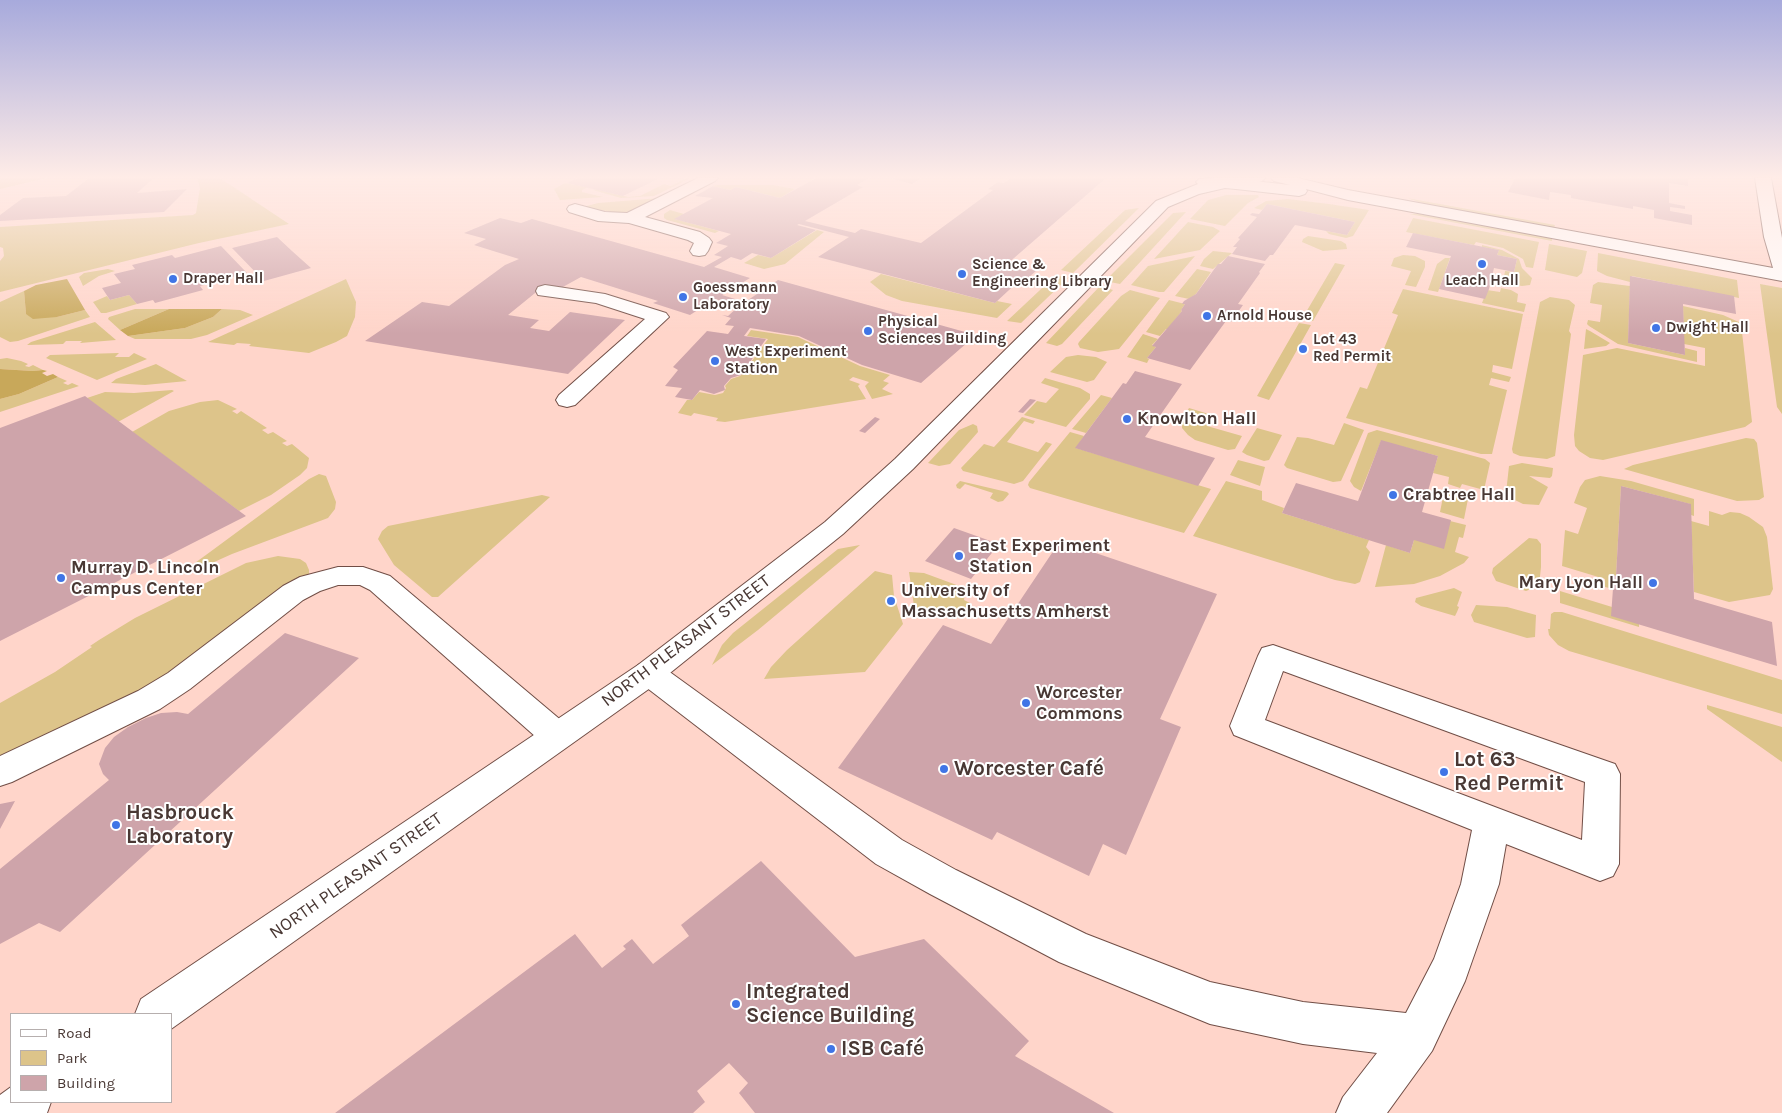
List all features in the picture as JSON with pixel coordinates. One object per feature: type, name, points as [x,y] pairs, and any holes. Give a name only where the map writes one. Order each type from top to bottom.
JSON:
[{"type":"main road","points":[[672,230],[694,236],[703,242],[699,250]]},
{"type":"main road","name":"NORTH PLEASANT STREET","points":[[157,1013],[649,673],[834,528],[908,460],[1131,230]]},
{"type":"main road","points":[[1535,230],[1782,276]]},
{"type":"main road","points":[[1772,230],[1782,269]]},
{"type":"main road","points":[[545,291],[598,298],[659,317],[567,400]]},
{"type":"main road","points":[[0,772],[149,700],[179,681],[293,592],[310,584],[338,576],[363,576],[380,583],[556,736]]},
{"type":"main road","points":[[1273,656],[1603,774],[1600,864],[1492,822],[1246,726],[1273,656]]},
{"type":"main road","points":[[649,673],[890,852],[943,882],[1074,948],[1210,1003],[1303,1023],[1417,1036]]},
{"type":"main road","points":[[1359,1113],[1417,1036],[1450,967],[1480,884],[1492,822]]},
{"type":"main road","points":[[13,1113],[28,1103]]},
{"type":"green space","points":[[0,230],[261,230],[199,243],[0,292],[0,261],[4,256],[3,248],[0,247]]},
{"type":"green space","points":[[704,230],[719,231],[715,233]]},
{"type":"green space","points":[[817,230],[824,232],[785,264],[764,269],[744,263],[758,255],[771,258]]},
{"type":"green space","points":[[1104,230],[1117,230],[1073,273],[1061,270]]},
{"type":"green space","points":[[1156,230],[1170,230],[1120,284],[1105,281]]},
{"type":"green space","points":[[1181,230],[1220,231],[1200,250],[1154,259]]},
{"type":"green space","points":[[1350,230],[1357,230],[1353,236],[1346,238],[1329,234],[1326,231],[1347,235]]},
{"type":"green space","points":[[1407,230],[1476,230],[1539,242],[1533,268],[1526,267],[1523,259],[1503,248],[1476,242],[1474,245],[1406,232]]},
{"type":"green space","points":[[1493,230],[1509,230],[1552,238],[1552,241]]},
{"type":"green space","points":[[1308,236],[1341,241],[1346,244],[1347,249],[1323,251],[1302,242]]},
{"type":"green space","points":[[1549,244],[1587,251],[1582,273],[1577,277],[1545,270]]},
{"type":"green space","points":[[1482,245],[1502,250],[1519,259],[1522,268],[1532,278],[1530,285],[1522,286],[1503,283],[1505,271],[1514,272],[1517,259],[1497,255],[1499,250],[1482,247]]},
{"type":"green space","points":[[1213,251],[1232,253],[1213,269],[1200,266],[1204,259]]},
{"type":"green space","points":[[1598,253],[1737,280],[1739,298],[1632,276],[1630,282],[1607,276],[1597,271]]},
{"type":"green space","points":[[1403,255],[1415,256],[1425,261],[1425,267],[1416,287],[1405,285],[1411,271],[1391,266],[1394,258]]},
{"type":"green space","points":[[1195,256],[1164,292],[1131,285],[1148,266]]},
{"type":"green space","points":[[1445,258],[1450,258],[1438,292],[1428,290],[1437,264]]},
{"type":"green space","points":[[1335,263],[1345,265],[1313,321],[1302,319]]},
{"type":"green space","points":[[108,269],[115,271],[99,276],[83,286],[79,277],[84,273]]},
{"type":"green space","points":[[1197,269],[1211,272],[1196,294],[1189,299],[1175,296]]},
{"type":"green space","points":[[881,274],[995,303],[997,301],[1012,304],[997,318],[902,301],[886,295],[870,282]]},
{"type":"green space","points":[[1056,275],[1068,278],[1021,323],[1007,321]]},
{"type":"green space","points":[[346,279],[356,302],[355,317],[347,336],[336,342],[309,353],[249,346],[251,344],[237,343],[234,345],[208,342]]},
{"type":"green space","points":[[1598,282],[1630,286],[1628,343],[1685,355],[1685,348],[1697,351],[1697,362],[1618,344],[1589,326],[1587,324],[1588,320],[1600,322],[1602,305],[1590,303],[1593,285]]},
{"type":"green space","points":[[1760,284],[1782,288],[1782,414],[1777,407]]},
{"type":"green space","points":[[1100,286],[1113,290],[1062,344],[1057,346],[1046,343]]},
{"type":"green space","points":[[1501,288],[1518,294],[1517,302],[1526,304],[1524,312],[1482,303],[1487,290],[1500,292]]},
{"type":"green space","points":[[1403,289],[1523,314],[1512,369],[1493,365],[1492,372],[1511,377],[1509,382],[1491,378],[1489,385],[1507,390],[1492,454],[1481,454],[1346,418],[1360,387],[1367,389],[1398,315],[1392,313]]},
{"type":"green space","points":[[1130,290],[1160,298],[1119,349],[1098,352],[1080,348],[1079,342],[1121,296]]},
{"type":"green space","points":[[24,291],[26,314],[57,317],[85,310],[90,317],[10,342],[0,337],[0,302]]},
{"type":"green space","points":[[129,295],[137,304],[106,313],[101,313],[93,302],[107,296],[110,300]]},
{"type":"green space","points":[[1550,297],[1569,300],[1575,305],[1569,331],[1571,334],[1555,456],[1547,459],[1520,456],[1513,453],[1512,449],[1540,302]]},
{"type":"green space","points":[[1169,300],[1185,304],[1182,311],[1160,336],[1146,332]]},
{"type":"green space","points":[[1683,306],[1723,315],[1741,323],[1752,422],[1745,427],[1603,460],[1590,458],[1579,451],[1575,446],[1574,435],[1583,355],[1617,348],[1705,366],[1705,348],[1684,344]]},
{"type":"green space","points":[[135,309],[169,309],[120,330],[108,319],[109,317]]},
{"type":"green space","points":[[222,309],[240,310],[253,315],[207,335],[191,339],[135,339],[128,336],[185,328],[213,317]]},
{"type":"green space","points":[[95,322],[116,340],[80,343],[82,341],[66,341],[63,344],[27,345],[31,342]]},
{"type":"green space","points":[[1299,323],[1311,325],[1269,400],[1257,396]]},
{"type":"green space","points":[[1586,329],[1610,343],[1606,346],[1584,349]]},
{"type":"green space","points":[[751,330],[798,337],[860,366],[890,375],[883,381],[889,383],[882,389],[893,394],[872,399],[865,386],[869,382],[853,377],[849,380],[860,384],[858,386],[866,399],[725,422],[716,421],[718,418],[694,413],[691,416],[678,413],[687,400],[692,400],[699,392],[715,395],[723,393],[726,388],[725,386],[731,379],[743,373],[768,339],[747,336]]},
{"type":"green space","points":[[1143,334],[1158,339],[1152,345],[1156,347],[1147,358],[1149,359],[1147,363],[1127,357]]},
{"type":"green space","points":[[119,353],[115,357],[129,357],[134,353],[147,359],[97,380],[46,358],[50,355]]},
{"type":"green space","points":[[1078,355],[1096,357],[1107,362],[1094,380],[1087,382],[1050,372],[1066,357]]},
{"type":"green space","points":[[7,358],[28,364],[25,366],[33,365],[43,370],[0,369],[0,359]]},
{"type":"green space","points":[[156,364],[187,381],[145,385],[111,383],[116,379]]},
{"type":"green space","points":[[58,377],[67,381],[63,383],[68,385],[72,383],[79,386],[0,412],[0,399],[19,394]]},
{"type":"green space","points":[[1045,378],[1080,388],[1090,394],[1090,399],[1066,427],[1024,415],[1037,401],[1046,403],[1059,389],[1041,383]]},
{"type":"green space","points":[[174,391],[118,422],[87,398],[105,392],[134,393]]},
{"type":"green space","points":[[1101,395],[1112,398],[1086,433],[1072,429]]},
{"type":"green space","points":[[218,400],[237,409],[232,411],[237,414],[241,411],[267,428],[262,430],[268,434],[273,432],[287,441],[282,443],[287,446],[292,444],[309,458],[307,468],[300,475],[271,495],[239,511],[132,432],[169,411],[200,402]]},
{"type":"green space","points":[[1189,408],[1212,415],[1207,426],[1242,436],[1235,449],[1228,450],[1195,440],[1188,435],[1182,428],[1182,420]]},
{"type":"green space","points":[[1022,417],[1035,421],[1033,424],[1024,421],[1007,442],[1038,452],[1046,442],[1052,444],[1023,481],[1014,484],[963,471],[961,468],[984,444],[994,447]]},
{"type":"green space","points":[[1344,423],[1364,430],[1341,481],[1333,482],[1287,468],[1284,465],[1297,437],[1334,445]]},
{"type":"green space","points":[[973,424],[977,426],[978,432],[950,464],[939,466],[928,463],[959,430]]},
{"type":"green space","points":[[1257,428],[1282,435],[1269,460],[1264,461],[1242,452]]},
{"type":"green space","points":[[1377,430],[1485,459],[1490,463],[1484,490],[1462,484],[1460,488],[1448,484],[1449,477],[1433,473],[1438,456],[1381,441],[1361,491],[1354,487],[1350,481],[1368,433]]},
{"type":"green space","points":[[1070,432],[1084,436],[1076,448],[1211,489],[1184,533],[1030,488],[1029,482]]},
{"type":"green space","points":[[1746,438],[1754,439],[1757,443],[1764,497],[1759,500],[1737,501],[1624,469],[1633,465]]},
{"type":"green space","points":[[1238,460],[1265,467],[1260,486],[1230,475]]},
{"type":"green space","points":[[1522,463],[1553,468],[1550,478],[1529,476],[1548,487],[1539,505],[1523,504],[1506,493],[1509,466]]},
{"type":"green space","points":[[319,474],[326,476],[336,502],[335,509],[328,518],[232,554],[192,572],[187,572],[188,568],[309,479]]},
{"type":"green space","points":[[1600,476],[1631,481],[1694,499],[1694,516],[1691,515],[1690,504],[1621,486],[1616,576],[1614,576],[1613,589],[1605,587],[1605,579],[1562,566],[1565,530],[1578,534],[1587,508],[1574,503],[1580,487],[1585,480]]},
{"type":"green space","points":[[960,481],[1009,494],[1003,501],[998,502],[990,498],[993,493],[965,484],[960,489],[957,488],[956,485]]},
{"type":"green space","points":[[1226,481],[1262,491],[1262,500],[1284,508],[1282,513],[1369,540],[1366,547],[1370,552],[1360,582],[1355,584],[1335,580],[1193,536]]},
{"type":"green space","points":[[1444,492],[1468,499],[1464,519],[1440,512]]},
{"type":"green space","points":[[542,495],[550,497],[438,597],[432,597],[394,565],[378,539],[382,531],[388,526]]},
{"type":"green space","points":[[1709,511],[1722,515],[1730,512],[1740,513],[1763,527],[1767,537],[1773,589],[1770,595],[1729,602],[1694,592],[1691,521],[1709,526]]},
{"type":"green space","points":[[1450,521],[1466,525],[1463,538],[1459,537],[1455,552],[1469,557],[1464,563],[1440,576],[1414,584],[1375,587],[1386,545],[1410,553],[1414,540]]},
{"type":"green space","points":[[1529,538],[1537,539],[1541,544],[1539,586],[1526,591],[1496,581],[1492,573],[1493,568]]},
{"type":"green space","points":[[860,545],[758,630],[712,665],[722,645],[733,633],[838,549]]},
{"type":"green space","points":[[278,556],[300,559],[306,563],[309,577],[164,680],[0,761],[0,703],[55,672],[92,647],[90,646],[135,618],[246,563]]},
{"type":"green space","points":[[875,571],[892,575],[894,596],[903,624],[865,672],[764,679],[771,667],[787,650]]},
{"type":"green space","points":[[909,572],[924,573],[966,589],[964,600],[970,603],[962,612],[952,608],[944,619],[918,609],[914,606]]},
{"type":"green space","points":[[1454,588],[1462,592],[1455,616],[1421,606],[1415,602],[1416,598]]},
{"type":"green space","points":[[1560,591],[1612,607],[1639,624],[1639,627],[1560,603]]},
{"type":"green space","points":[[1476,605],[1507,607],[1536,615],[1535,637],[1527,638],[1474,622],[1471,615]]},
{"type":"green space","points":[[1562,612],[1782,680],[1782,714],[1569,651],[1558,645],[1549,635],[1548,629],[1550,629],[1551,614]]},
{"type":"green space","points":[[1707,705],[1782,727],[1782,762],[1707,709]]},
{"type":"shaded area","points":[[67,279],[85,310],[57,317],[33,319],[26,314],[24,291],[36,285]]},
{"type":"shaded area","points":[[169,309],[222,309],[213,317],[185,328],[128,336],[120,330]]},
{"type":"shaded area","points":[[0,369],[43,370],[47,371],[42,373],[47,376],[53,374],[58,377],[19,394],[0,399]]},
{"type":"building","points":[[471,230],[571,230],[704,267],[722,257],[714,255],[728,246],[716,243],[731,234],[716,230],[816,230],[771,258],[752,253],[741,260],[731,257],[714,267],[750,278],[722,295],[745,302],[778,280],[976,335],[921,383],[862,365],[799,336],[750,328],[744,336],[766,339],[741,375],[731,378],[724,386],[725,390],[714,394],[700,390],[692,400],[675,397],[682,388],[665,386],[678,370],[673,367],[707,331],[728,334],[734,326],[725,325],[731,318],[722,315],[728,316],[739,306],[715,299],[690,315],[653,303],[658,301],[581,277],[561,288],[545,285],[508,315],[539,320],[530,328],[549,331],[570,312],[625,320],[568,374],[365,341],[422,302],[449,306],[505,265],[519,259],[474,245],[486,239],[464,233]]},
{"type":"building","points":[[822,230],[842,230],[855,233],[860,230],[865,230],[921,243],[939,230],[1046,230],[1006,265],[1037,270],[1027,279],[1022,278],[995,303],[818,257],[849,237]]},
{"type":"building","points":[[1245,230],[1291,230],[1273,255],[1270,255],[1265,261],[1232,254],[1237,247],[1233,247],[1240,239],[1238,238]]},
{"type":"building","points":[[1321,230],[1350,230],[1347,235]]},
{"type":"building","name":"Leach Hall","points":[[1413,233],[1499,250],[1497,255],[1517,259],[1514,272],[1494,268],[1485,299],[1439,289],[1451,256],[1406,247]]},
{"type":"building","points":[[277,237],[311,268],[264,281],[232,248]]},
{"type":"building","name":"Draper Hall","points":[[221,246],[247,273],[200,286],[203,290],[155,303],[153,300],[137,304],[129,295],[110,300],[102,288],[121,283],[114,274],[135,269],[132,265],[172,255],[175,258]]},
{"type":"building","name":"Arnold House","points":[[1228,256],[1265,264],[1238,304],[1243,305],[1231,322],[1226,321],[1190,370],[1147,358],[1156,347],[1152,346],[1182,311],[1185,304],[1182,304],[1184,301],[1196,294],[1218,264],[1221,264]]},
{"type":"building","name":"Dwight Hall","points":[[1630,276],[1734,296],[1736,314],[1683,304],[1685,355],[1628,343]]},
{"type":"building","name":"Knowlton Hall","points":[[1135,371],[1182,384],[1145,437],[1215,458],[1198,486],[1075,448],[1123,383],[1126,384]]},
{"type":"building","name":"Murray D. Lincoln Campus Center","points":[[85,396],[246,516],[0,641],[0,428]]},
{"type":"building","points":[[1030,399],[1036,400],[1023,413],[1018,412]]},
{"type":"building","points":[[875,417],[880,419],[865,433],[859,431]]},
{"type":"building","name":"Crabtree Hall","points":[[1381,440],[1438,456],[1422,512],[1451,520],[1444,549],[1414,540],[1410,553],[1282,513],[1296,483],[1358,501]]},
{"type":"building","name":"Mary Lyon Hall","points":[[1621,486],[1691,504],[1694,599],[1772,622],[1777,666],[1611,616],[1614,575],[1616,576]]},
{"type":"building","name":"East Experiment Station","points":[[954,528],[999,544],[971,579],[925,561]]},
{"type":"building","name":"Worcester Commons","points":[[1060,541],[1217,594],[1160,719],[1181,727],[1126,855],[1103,844],[1089,876],[997,832],[992,840],[838,768],[943,625],[991,644]]},
{"type":"building","name":"Hasbrouck Laboratory","points":[[285,633],[359,658],[60,932],[39,923],[0,944],[0,869],[109,780],[103,774],[99,764],[105,748],[114,737],[128,727],[161,713],[177,712],[188,714]]},
{"type":"building","points":[[15,801],[0,829],[0,804]]},
{"type":"building","name":"Integrated Science Building","points":[[761,861],[855,957],[924,939],[1029,1041],[1015,1056],[1114,1113],[755,1113],[739,1093],[748,1083],[729,1063],[697,1091],[705,1102],[693,1113],[335,1113],[575,934],[602,968],[626,949],[623,946],[632,939],[653,964],[689,936],[681,925]]},
{"type":"place","name":"Leach Hall","points":[[1482,264]]},
{"type":"place","name":"Science & Engineering Library","points":[[962,274]]},
{"type":"place","name":"Draper Hall","points":[[173,279]]},
{"type":"place","name":"Goessmann Laboratory","points":[[683,297]]},
{"type":"place","name":"Arnold House","points":[[1207,316]]},
{"type":"place","name":"Dwight Hall","points":[[1656,328]]},
{"type":"place","name":"Physical Sciences Building","points":[[868,331]]},
{"type":"place","name":"Lot 43 Red Permit","points":[[1303,349]]},
{"type":"place","name":"West Experiment Station","points":[[715,361]]},
{"type":"place","name":"Knowlton Hall","points":[[1127,419]]},
{"type":"place","name":"Crabtree Hall","points":[[1393,495]]},
{"type":"place","name":"East Experiment Station","points":[[959,556]]},
{"type":"place","name":"Murray D. Lincoln Campus Center","points":[[61,578]]},
{"type":"place","name":"Mary Lyon Hall","points":[[1653,583]]},
{"type":"place","name":"University of Massachusetts Amherst","points":[[891,601]]},
{"type":"place","name":"Worcester Commons","points":[[1026,703]]},
{"type":"place","name":"Worcester Café","points":[[944,769]]},
{"type":"place","name":"Lot 63 Red Permit","points":[[1444,772]]},
{"type":"place","name":"Hasbrouck Laboratory","points":[[116,825]]},
{"type":"place","name":"Integrated Science Building","points":[[736,1004]]},
{"type":"place","name":"ISB Café","points":[[831,1049]]}]
